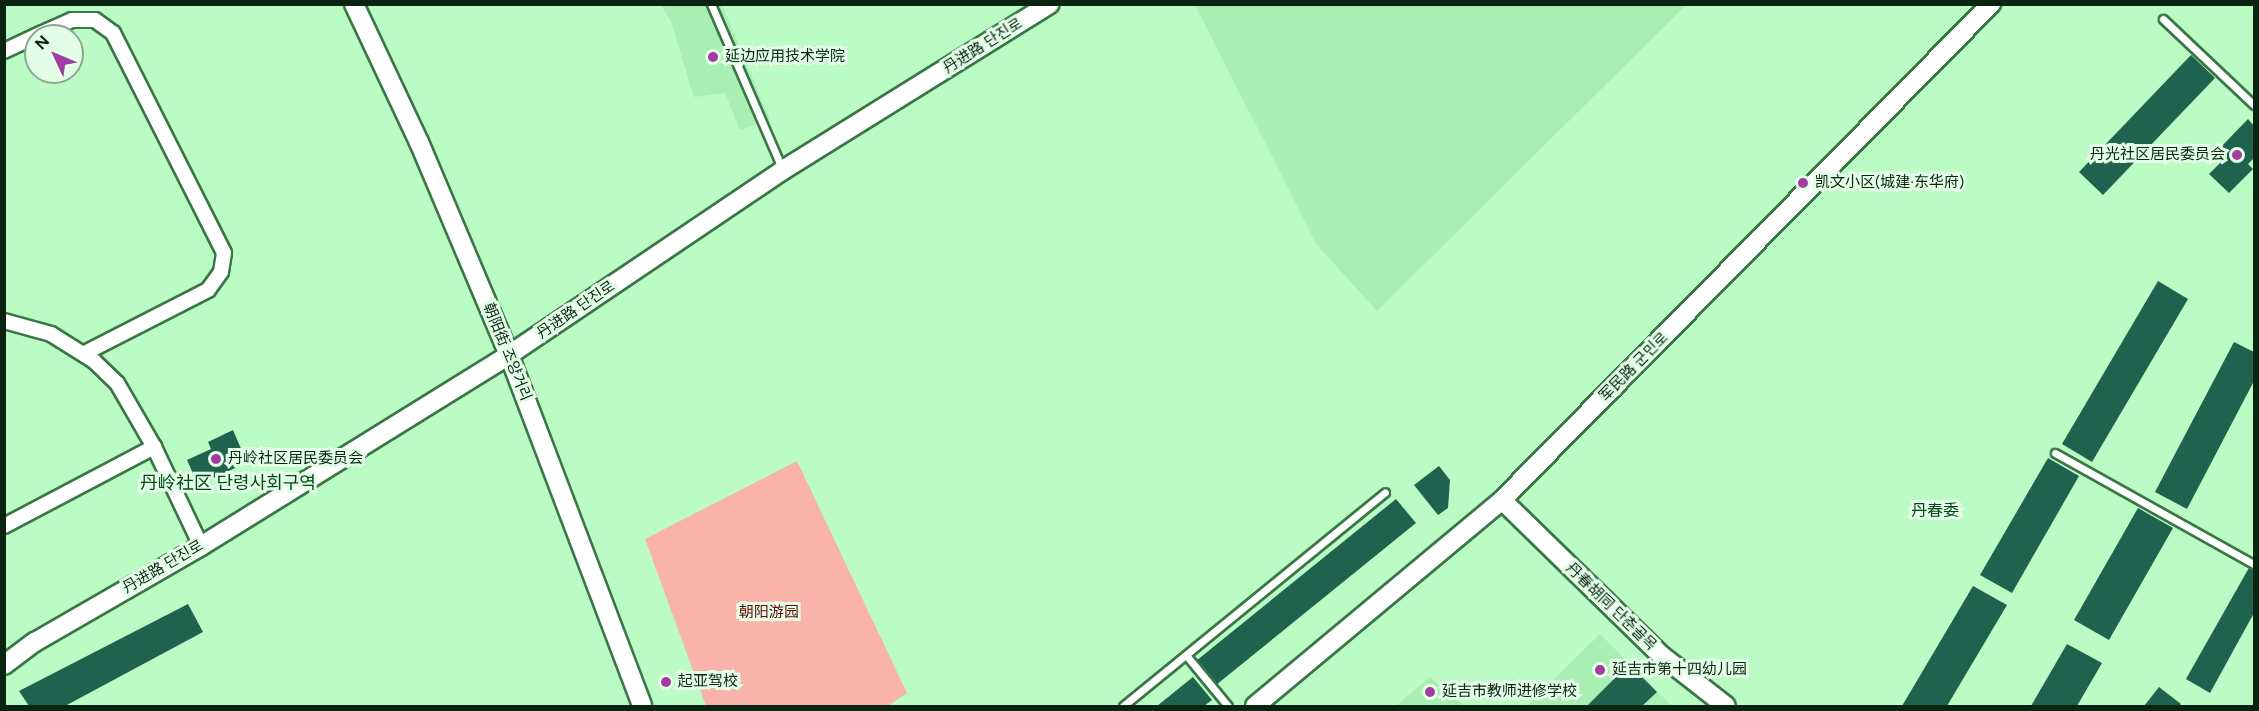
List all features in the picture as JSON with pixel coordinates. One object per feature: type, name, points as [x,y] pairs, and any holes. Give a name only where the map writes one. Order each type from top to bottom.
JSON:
[{"type":"street","name":"朝阳街 조양거리","points":[[354,4],[419,141],[509,355],[642,706]]},
{"type":"street","name":"丹进路 단진로","points":[[4,665],[35,642],[201,546],[509,355],[783,170],[1050,4]]},
{"type":"street","name":"军民路 군민로","points":[[1255,706],[1502,500],[1992,4]]},
{"type":"street","points":[[63,24],[72,20],[95,20],[112,33],[224,253],[220,272],[208,290],[83,354]]},
{"type":"street","points":[[4,51],[24,42]]},
{"type":"street","points":[[4,321],[51,334],[83,354],[117,382],[154,447],[201,546]]},
{"type":"street","points":[[4,526],[154,447]]},
{"type":"street","name":"丹春胡同 단춘골목","points":[[1502,500],[1662,656],[1726,706]]},
{"type":"lane","points":[[711,4],[783,170]]},
{"type":"lane","points":[[2163,20],[2254,105]]},
{"type":"lane","points":[[2055,453],[2254,564]]},
{"type":"lane","points":[[1123,706],[1385,492]]},
{"type":"lane","points":[[1186,655],[1228,706]]},
{"type":"shaded area","name":"延边应用技术学院","points":[[661,5],[722,5],[770,120],[740,130],[725,93],[694,97],[671,22]]},
{"type":"shaded area","points":[[1195,5],[1686,5],[1377,311],[1317,245]]},
{"type":"shaded area","name":"延吉市第十四幼儿园","points":[[1600,634],[1672,706],[1527,706]]},
{"type":"shaded area","name":"延吉市教师进修学校","points":[[1430,677],[1464,706],[1396,706]]},
{"type":"green space","name":"朝阳游园","points":[[797,461],[907,693],[888,706],[706,706],[645,539]]},
{"type":"building","points":[[2191,55],[2215,78],[2103,195],[2079,172]]},
{"type":"building","name":"丹光社区居民委员会","points":[[2248,119],[2254,126],[2254,158],[2248,164],[2253,169],[2229,193],[2209,174],[2224,159],[2216,152]]},
{"type":"building","points":[[2158,281],[2188,299],[2092,462],[2062,444]]},
{"type":"building","points":[[2234,342],[2254,352],[2254,381],[2187,509],[2155,492]]},
{"type":"building","name":"丹岭社区居民委员会","points":[[233,430],[245,458],[233,464],[235,468],[198,485],[187,460],[211,449],[208,442]]},
{"type":"building","points":[[2048,458],[2079,476],[2012,593],[1980,575]]},
{"type":"building","points":[[1439,466],[1450,480],[1448,508],[1438,515],[1414,485]]},
{"type":"building","points":[[1396,499],[1416,523],[1216,685],[1196,661]]},
{"type":"building","points":[[2138,508],[2173,528],[2109,640],[2074,620]]},
{"type":"building","points":[[2250,566],[2254,569],[2254,613],[2210,693],[2186,679]]},
{"type":"building","points":[[1973,586],[2007,605],[1947,706],[1902,706]]},
{"type":"building","points":[[188,604],[203,632],[65,706],[29,706],[19,691]]},
{"type":"building","points":[[2067,644],[2102,663],[2077,706],[2031,706]]},
{"type":"building","points":[[1629,664],[1657,692],[1642,706],[1587,706]]},
{"type":"building","points":[[1193,677],[1212,700],[1204,706],[1157,706]]},
{"type":"building","points":[[2159,687],[2181,704],[2179,706],[2144,706]]},
{"type":"place","name":"延边应用技术学院","points":[[713,57]]},
{"type":"place","name":"丹光社区居民委员会","points":[[2237,155]]},
{"type":"place","name":"凯文小区(城建·东华府)","points":[[1803,183]]},
{"type":"place","name":"丹岭社区居民委员会","points":[[216,459]]},
{"type":"place","name":"延吉市第十四幼儿园","points":[[1600,670]]},
{"type":"place","name":"起亚驾校","points":[[666,682]]},
{"type":"place","name":"延吉市教师进修学校","points":[[1430,692]]},
{"type":"district","name":"丹岭社区 단령사회구역","points":[[228,483]]},
{"type":"district","name":"丹春委","points":[[1935,511]]}]
